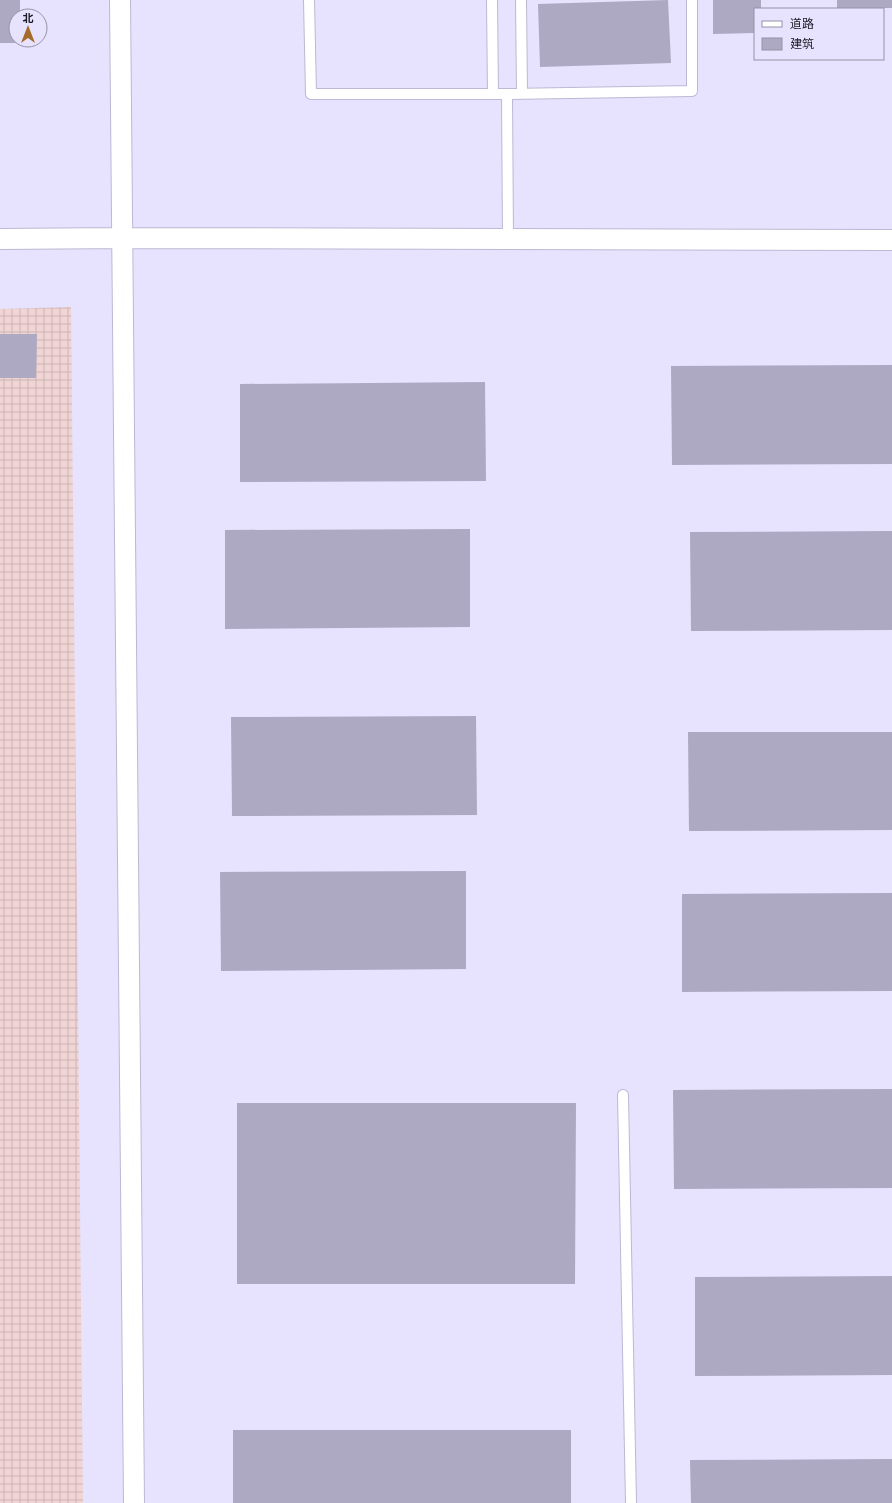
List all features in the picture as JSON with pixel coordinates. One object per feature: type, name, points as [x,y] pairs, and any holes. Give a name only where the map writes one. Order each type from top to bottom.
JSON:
[{"type":"street","points":[[120,0],[134,1503]]},
{"type":"street","points":[[0,239],[892,240]]},
{"type":"lane","points":[[309,0],[311,94],[522,94],[692,91],[692,0]]},
{"type":"lane","points":[[492,0],[493,94]]},
{"type":"lane","points":[[521,0],[522,94]]},
{"type":"lane","points":[[507,94],[508,240]]},
{"type":"lane","points":[[623,1095],[631,1503]]},
{"type":"shaded area","points":[[71,307],[83,1503],[0,1503],[0,309]]},
{"type":"building","points":[[0,0],[20,0],[20,8],[8,8],[8,43],[0,43]]},
{"type":"building","points":[[668,0],[671,63],[540,67],[538,4]]},
{"type":"building","points":[[713,0],[761,0],[761,8],[754,8],[754,33],[713,34]]},
{"type":"building","points":[[837,0],[892,0],[892,8],[837,8]]},
{"type":"building","points":[[0,334],[37,334],[36,378],[0,378]]},
{"type":"building","points":[[892,365],[892,464],[672,465],[671,366]]},
{"type":"building","points":[[485,382],[486,481],[240,482],[240,384]]},
{"type":"building","points":[[470,529],[470,627],[225,629],[225,530]]},
{"type":"building","points":[[892,531],[892,630],[691,631],[690,532]]},
{"type":"building","points":[[476,716],[477,815],[232,816],[231,717]]},
{"type":"building","points":[[688,732],[892,732],[892,830],[689,831]]},
{"type":"building","points":[[466,871],[466,969],[221,971],[220,872]]},
{"type":"building","points":[[892,893],[892,991],[682,992],[682,894]]},
{"type":"building","points":[[892,1089],[892,1188],[674,1189],[673,1090]]},
{"type":"building","points":[[237,1103],[576,1103],[575,1284],[237,1284]]},
{"type":"building","points":[[892,1276],[892,1375],[695,1376],[695,1277]]},
{"type":"building","points":[[233,1430],[571,1430],[571,1503],[233,1503]]},
{"type":"building","points":[[892,1459],[892,1503],[691,1503],[690,1460]]}]
